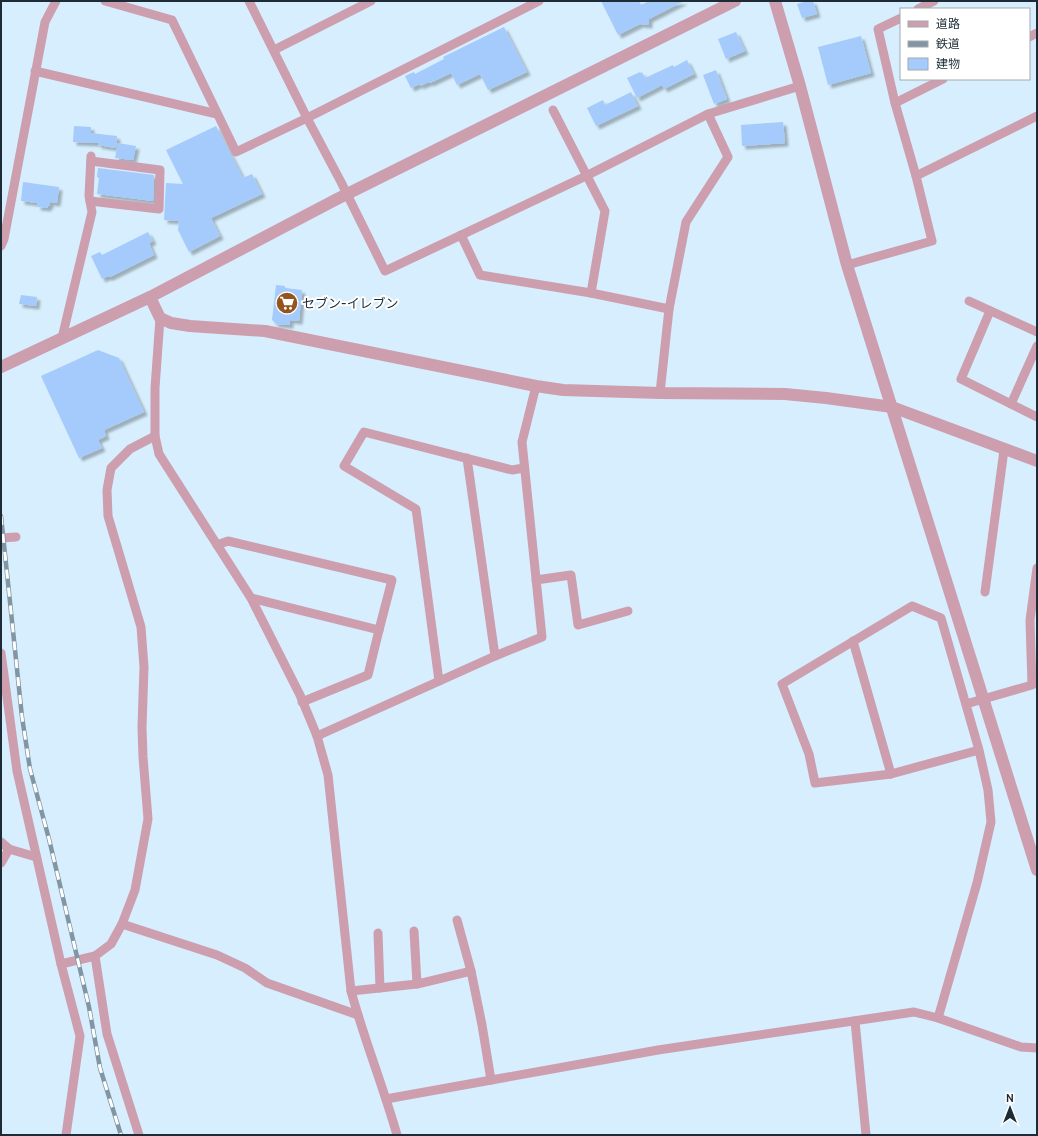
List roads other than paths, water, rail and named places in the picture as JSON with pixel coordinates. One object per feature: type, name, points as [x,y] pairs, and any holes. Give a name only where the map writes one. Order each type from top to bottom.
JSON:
[{"type":"street","points":[[1,246],[4,239],[45,22],[56,1]]},
{"type":"street","points":[[105,1],[133,5],[172,20],[236,152],[307,118],[539,1]]},
{"type":"street","points":[[249,1],[385,271],[586,176],[708,114],[800,86]]},
{"type":"street","points":[[274,50],[371,1]]},
{"type":"street","points":[[5,365],[150,297],[347,194],[735,1]]},
{"type":"street","points":[[775,1],[800,86],[847,265],[1037,870]]},
{"type":"street","points":[[920,8],[934,1]]},
{"type":"street","points":[[847,265],[932,241],[916,176],[894,103],[878,29],[900,18]]},
{"type":"street","points":[[35,71],[217,114]]},
{"type":"street","points":[[894,103],[940,80]]},
{"type":"street","points":[[553,110],[605,211],[591,292]]},
{"type":"street","points":[[660,393],[669,309],[686,222],[728,158],[708,114]]},
{"type":"street","points":[[916,176],[1037,116]]},
{"type":"street","points":[[62,338],[92,212],[89,196],[91,159],[160,170],[159,208],[90,201]]},
{"type":"street","points":[[460,235],[480,275],[591,292],[669,309]]},
{"type":"street","points":[[150,297],[160,318],[155,388],[155,436],[159,454],[251,598],[302,702],[316,736],[328,775],[351,990],[397,1135]]},
{"type":"street","points":[[969,301],[1037,332]]},
{"type":"street","points":[[990,311],[961,379],[1037,417]]},
{"type":"street","points":[[160,318],[171,323],[190,326],[265,331],[536,386],[563,390],[660,393],[785,394],[892,407],[1004,450],[1037,461]]},
{"type":"street","points":[[1011,404],[1037,346]]},
{"type":"street","points":[[316,736],[495,656],[542,637],[522,442],[536,386]]},
{"type":"street","points":[[439,681],[416,510],[344,466],[364,432],[512,470],[524,468]]},
{"type":"street","points":[[64,963],[91,956],[111,944],[122,924],[135,890],[148,819],[143,757],[142,727],[144,667],[141,628],[108,516],[108,490],[111,468],[130,449],[155,436]]},
{"type":"street","points":[[985,592],[1004,450]]},
{"type":"street","points":[[466,458],[495,656]]},
{"type":"street","points":[[1,538],[16,537]]},
{"type":"street","points":[[217,545],[228,541],[392,580],[368,675],[302,702]]},
{"type":"street","points":[[966,704],[1032,685],[1030,620],[1037,568]]},
{"type":"street","points":[[536,580],[571,576],[578,625],[628,611]]},
{"type":"street","points":[[251,598],[379,630]]},
{"type":"street","points":[[938,1018],[976,883],[991,822],[988,790],[979,750],[941,618],[912,606],[782,684],[810,754],[815,783],[891,774],[979,750]]},
{"type":"street","points":[[853,641],[891,774]]},
{"type":"street","points":[[1,653],[17,771],[36,857],[64,963],[80,1036],[66,1135]]},
{"type":"street","points":[[1,842],[9,849],[36,857]]},
{"type":"street","points":[[1,863],[9,849]]},
{"type":"street","points":[[457,920],[471,971],[491,1080]]},
{"type":"street","points":[[122,924],[217,955],[245,968],[267,983],[358,1015]]},
{"type":"street","points":[[414,931],[417,984]]},
{"type":"street","points":[[378,933],[380,988]]},
{"type":"street","points":[[91,956],[107,1034],[139,1135]]},
{"type":"street","points":[[351,990],[417,984],[471,971]]},
{"type":"street","points":[[386,1099],[658,1050],[914,1012],[938,1018],[1021,1047],[1037,1048]]},
{"type":"street","points":[[855,1021],[866,1135]]},
{"type":"railway","points":[[1,516],[22,717],[30,769],[49,839],[89,1007],[100,1068],[121,1135]]},
{"type":"place","name":"セブン-イレブン","points":[[287,303]]}]
